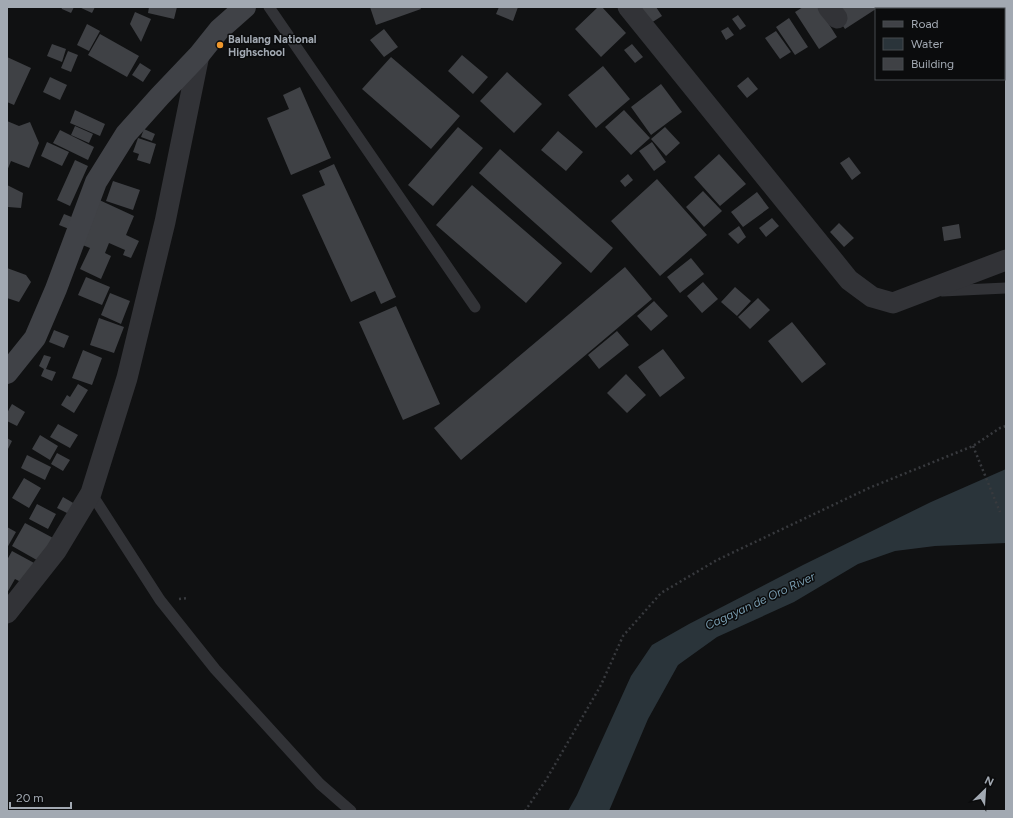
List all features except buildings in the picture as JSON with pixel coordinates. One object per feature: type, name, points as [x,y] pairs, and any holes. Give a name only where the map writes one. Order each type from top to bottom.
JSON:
[{"type":"street","points":[[7,372],[35,338],[56,289],[96,182],[126,134],[220,30],[245,7]]},
{"type":"street","points":[[628,7],[849,280],[872,297],[893,303],[1006,260]]},
{"type":"street","points":[[7,613],[56,551],[91,493],[127,378],[165,222],[199,55]]},
{"type":"lane","points":[[269,7],[475,307]]},
{"type":"lane","points":[[924,292],[1006,288]]},
{"type":"lane","points":[[91,493],[160,600],[215,669],[320,784],[350,811]]},
{"type":"path","points":[[525,811],[546,780],[601,684],[624,636],[661,593],[717,560],[869,488],[973,446],[1000,428],[1006,426]]},
{"type":"path","points":[[973,446],[1000,512]]},
{"type":"water","name":"Cagayan de Oro River","points":[[1006,469],[1006,543],[935,546],[895,551],[858,564],[794,602],[717,637],[678,665],[648,719],[609,811],[568,811],[577,795],[631,676],[652,645],[689,624],[803,565],[931,502]]},
{"type":"place","name":"Balulang National Highschool","points":[[220,45]]}]
